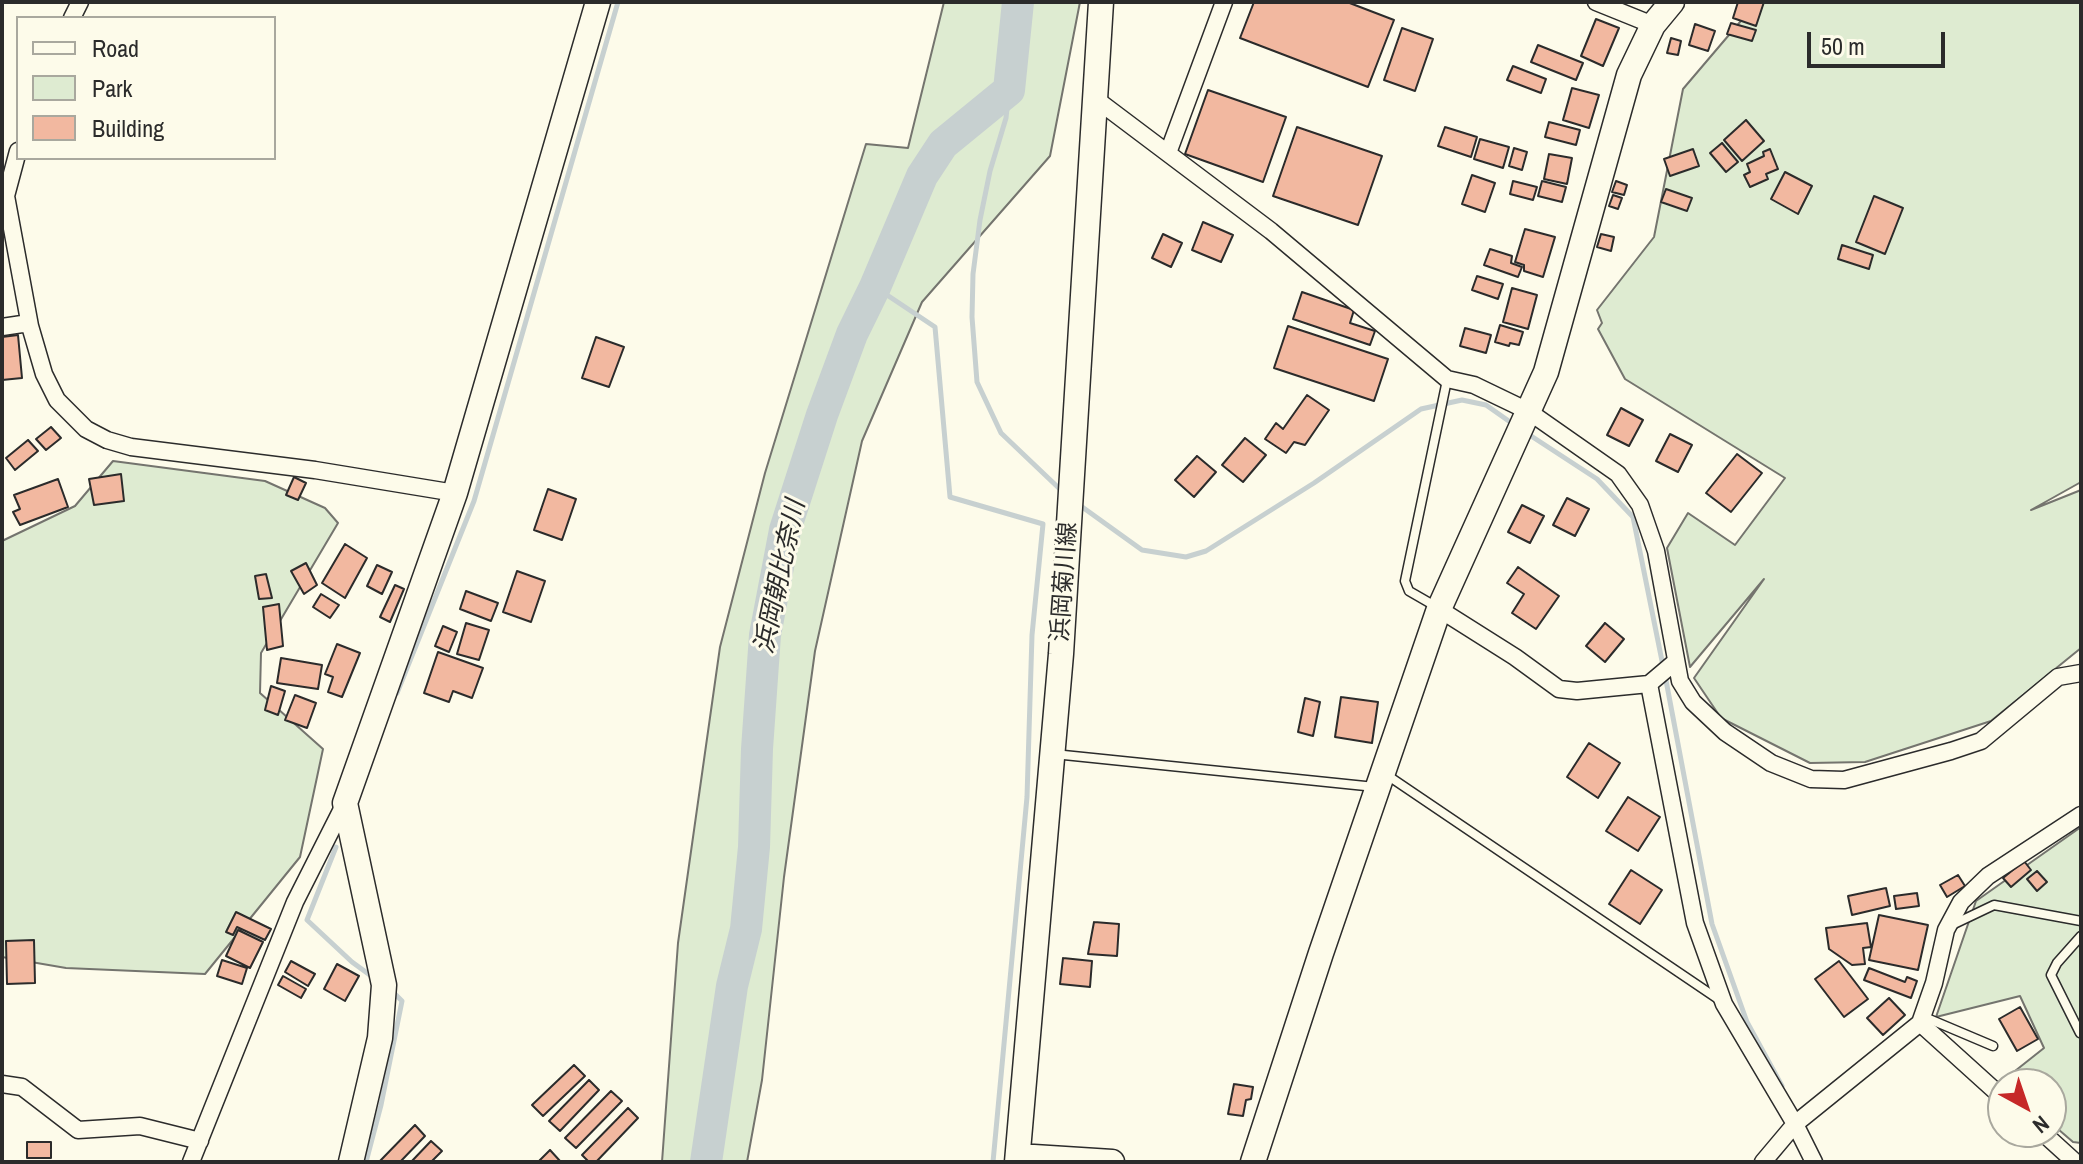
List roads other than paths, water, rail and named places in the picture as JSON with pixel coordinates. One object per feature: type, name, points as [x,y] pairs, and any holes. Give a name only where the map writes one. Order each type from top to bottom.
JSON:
[{"type":"street","points":[[191,1162],[295,902],[345,803],[455,493],[598,2]]},
{"type":"street","name":"浜岡菊川線","points":[[1018,1159],[1052,754],[1101,2]]},
{"type":"street","points":[[1168,153],[1224,2]]},
{"type":"street","points":[[1596,2],[1653,25]]},
{"type":"street","points":[[1253,1162],[1439,609],[1546,372],[1629,75],[1653,25],[1672,2]]},
{"type":"street","points":[[1097,100],[1271,231],[1447,379],[1474,385],[1528,411],[1618,474],[1640,505],[1656,551],[1680,681],[1693,702],[1725,732],[1771,763],[1811,779],[1844,780],[1981,741],[2058,677],[2081,673]]},
{"type":"street","points":[[16,158],[6,196],[10,262],[44,374],[57,400],[86,429],[107,440],[131,447],[315,470],[455,493]]},
{"type":"street","points":[[2,327],[29,323]]},
{"type":"street","points":[[1439,609],[1559,689],[1577,691],[1649,684],[1675,662]]},
{"type":"street","points":[[1649,684],[1695,923],[1724,1004],[1814,1162]]},
{"type":"street","points":[[345,803],[384,985],[380,1038],[351,1162]]},
{"type":"street","points":[[1763,1162],[1795,1124],[1921,1020],[1934,983],[1947,928],[1961,902],[1988,876],[2081,815]]},
{"type":"street","points":[[1921,1020],[1987,1083]]},
{"type":"street","points":[[2,1084],[22,1087],[78,1130],[140,1126],[200,1141]]},
{"type":"street","points":[[2060,1148],[2075,1162]]},
{"type":"street","points":[[1018,1159],[1112,1162]]},
{"type":"lane","points":[[1439,609],[1409,591],[1405,581],[1447,379]]},
{"type":"lane","points":[[1052,754],[1382,780],[1724,1004]]},
{"type":"lane","points":[[1947,928],[1994,905],[2081,921]]},
{"type":"lane","points":[[2080,1033],[2051,975],[2057,963],[2081,936]]},
{"type":"lane","points":[[1921,1020],[1993,1046]]},
{"type":"waterway","points":[[397,693],[474,501],[618,2]]},
{"type":"waterway","name":"浜岡朝比奈川","points":[[706,1162],[732,986],[746,929],[754,847],[765,635],[785,530],[852,334],[922,176],[943,144],[1009,90],[1018,2]]},
{"type":"waterway","points":[[1009,90],[1006,118],[990,171],[980,220],[973,274],[972,317],[977,382],[1001,433],[1064,493]]},
{"type":"waterway","points":[[875,287],[935,327],[950,497],[1043,524],[1032,635],[1027,797],[993,1162]]},
{"type":"waterway","points":[[1078,504],[1142,550],[1186,557],[1206,551],[1314,483],[1421,409],[1462,400],[1486,405],[1513,424]]},
{"type":"waterway","points":[[1525,432],[1597,479],[1633,517],[1663,666]]},
{"type":"waterway","points":[[1665,675],[1712,924],[1747,1022],[1782,1086]]},
{"type":"waterway","points":[[336,847],[307,920],[374,978]]},
{"type":"waterway","points":[[366,1162],[402,1001],[392,991]]}]
